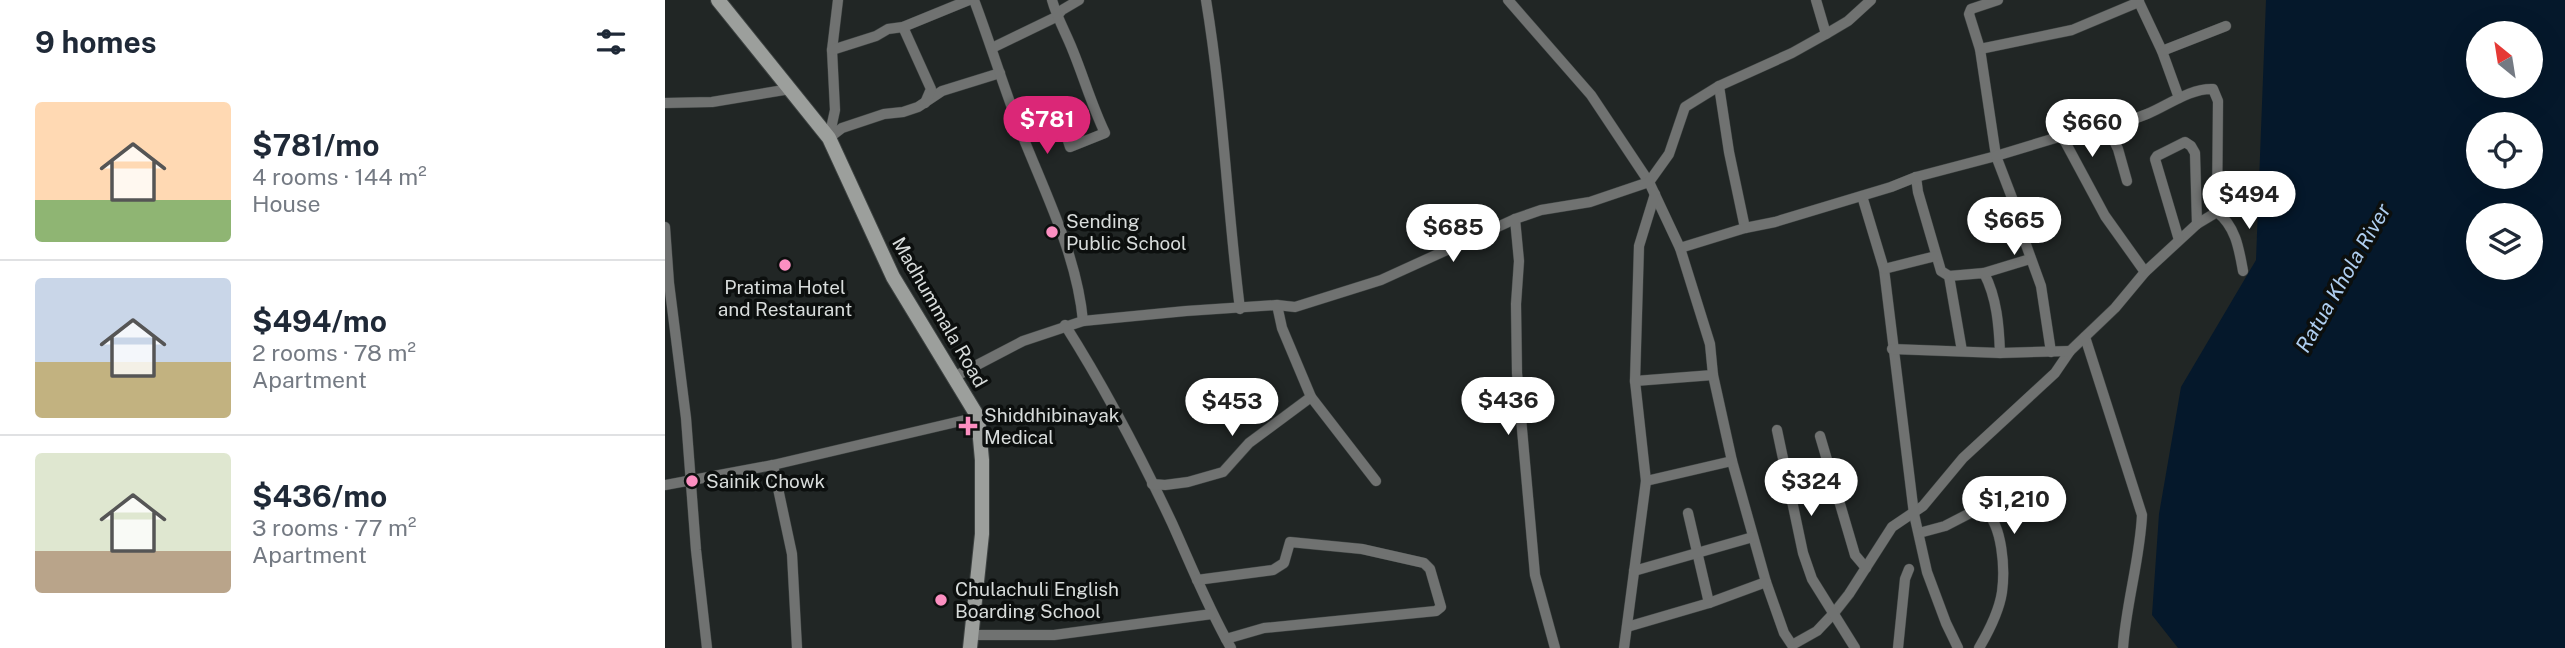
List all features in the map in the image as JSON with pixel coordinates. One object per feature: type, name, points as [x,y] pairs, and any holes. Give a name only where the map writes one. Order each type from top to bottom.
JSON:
[{"type":"street","name":"Madhummala Road","points":[[718,0],[829,138],[893,277],[978,416],[982,460],[982,534],[971,642]]},
{"type":"street","points":[[829,138],[835,110],[832,50],[838,0]]},
{"type":"street","points":[[832,50],[876,36],[888,29],[903,27],[948,3],[971,0],[992,48],[1063,237],[1080,291],[1083,321]]},
{"type":"street","points":[[1022,133],[1060,116],[1070,147],[1105,133],[1072,47],[1056,17],[1052,0]]},
{"type":"street","points":[[992,48],[1056,17],[1079,0]]},
{"type":"street","points":[[1206,0],[1216,60],[1230,228],[1240,309]]},
{"type":"street","points":[[1508,0],[1591,95],[1649,182],[1680,248],[1710,344],[1713,375],[1732,461],[1766,582],[1789,647],[1817,631],[1834,612],[1892,527],[1914,514],[1963,458],[2055,373],[2070,351],[2115,308],[2145,272],[2197,224],[2217,212]]},
{"type":"street","points":[[1816,0],[1826,34]]},
{"type":"street","points":[[954,377],[1023,341],[1083,321],[1186,311],[1277,305],[1295,307],[1381,280],[1514,219],[1590,202],[1649,182],[1669,154],[1685,107],[1719,86],[1792,53],[1826,34],[1848,21],[1871,0]]},
{"type":"street","points":[[1998,0],[1969,5],[1969,14],[1980,49],[1996,156],[2041,286],[2051,352]]},
{"type":"street","points":[[1980,49],[2072,30],[2139,1],[2162,51],[2179,98]]},
{"type":"street","points":[[2162,51],[2225,26]]},
{"type":"street","points":[[903,27],[931,89],[925,103]]},
{"type":"street","points":[[829,138],[842,128],[884,114],[903,112],[925,103],[942,91],[1000,73]]},
{"type":"street","points":[[1719,86],[1745,228]]},
{"type":"street","points":[[665,103],[712,102],[790,89]]},
{"type":"street","points":[[1680,248],[1745,228],[1775,222],[1916,177],[2145,115],[2179,98],[2206,89],[2213,89],[2218,100],[2217,212]]},
{"type":"street","points":[[2107,126],[2118,149],[2127,181]]},
{"type":"street","points":[[2062,136],[2105,216],[2145,272]]},
{"type":"street","points":[[2179,240],[2155,159],[2185,142],[2195,153],[2197,224]]},
{"type":"street","points":[[1916,177],[1941,271],[1949,276],[1985,274],[2030,259]]},
{"type":"street","points":[[1624,648],[1646,481],[1635,381],[1639,246],[1655,194]]},
{"type":"street","points":[[1861,196],[1884,269],[1914,514],[1933,591],[1958,648]]},
{"type":"street","points":[[2217,212],[2228,220],[2232,229],[2243,271]]},
{"type":"street","points":[[1514,219],[1519,261],[1516,304],[1517,373],[1535,575],[1555,648]]},
{"type":"street","points":[[665,227],[707,648]]},
{"type":"street","points":[[1884,269],[1936,256]]},
{"type":"street","points":[[1985,274],[2000,330],[2000,353]]},
{"type":"street","points":[[1949,276],[1962,351]]},
{"type":"street","points":[[1277,305],[1282,328],[1311,397],[1376,481]]},
{"type":"street","points":[[1065,326],[1096,375],[1152,484],[1212,614],[1229,644],[1264,628],[1436,611],[1441,607],[1430,569],[1424,563],[1362,549],[1290,542],[1284,563],[1273,570],[1197,580]]},
{"type":"street","points":[[2085,337],[2141,515],[2141,534],[2125,621],[2123,648]]},
{"type":"street","points":[[1892,349],[2000,353],[2070,351]]},
{"type":"street","points":[[1635,381],[1713,375]]},
{"type":"street","points":[[1152,484],[1188,482],[1223,472],[1249,443],[1311,397]]},
{"type":"street","points":[[665,485],[773,465],[978,416]]},
{"type":"street","points":[[1777,430],[1803,553],[1812,579],[1855,648]]},
{"type":"street","points":[[1820,436],[1854,555],[1866,568]]},
{"type":"street","points":[[1646,481],[1732,461]]},
{"type":"street","points":[[773,465],[792,554],[797,648]]},
{"type":"street","points":[[1919,533],[1945,526],[1974,511],[1984,510],[1997,526],[2002,562],[2002,593],[1995,618],[1979,648]]},
{"type":"street","points":[[1688,513],[1709,603]]},
{"type":"street","points":[[1634,571],[1753,537]]},
{"type":"street","points":[[1898,648],[1905,579],[1909,569]]},
{"type":"street","points":[[1627,627],[1709,603],[1766,582]]},
{"type":"street","points":[[971,642],[1054,635],[1212,614]]},
{"type":"water","name":"Ratua Khola River","points":[[2266,0],[2565,0],[2565,648],[2178,648],[2152,615],[2159,514],[2181,387],[2256,260]]},
{"type":"place","name":"Sending Public School","points":[[1052,232]]},
{"type":"place","name":"Pratima Hotel and Restaurant","points":[[785,265]]},
{"type":"place","name":"Shiddhibinayak Medical","points":[[968,426]]},
{"type":"place","name":"Sainik Chowk","points":[[692,481]]},
{"type":"place","name":"Chulachuli English Boarding School","points":[[941,600]]}]
